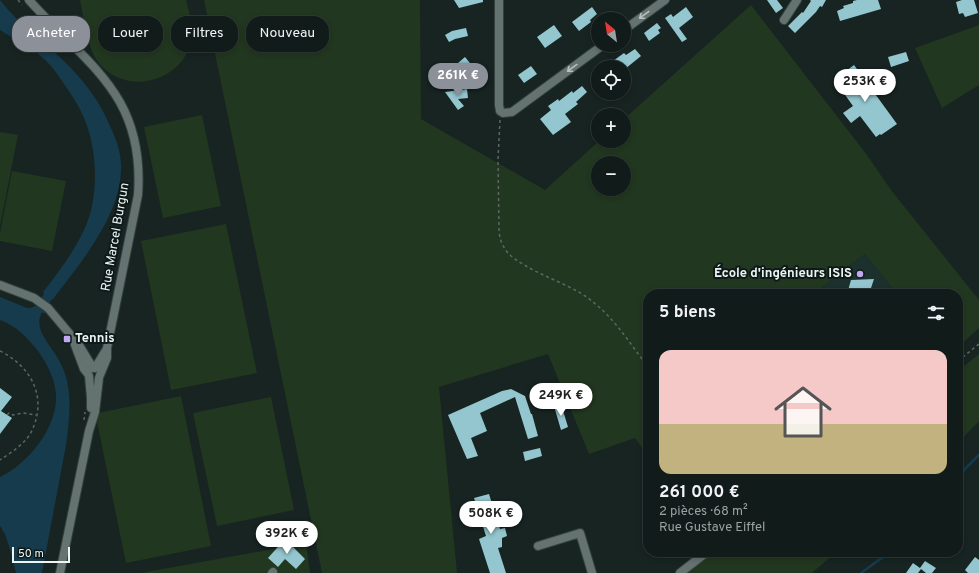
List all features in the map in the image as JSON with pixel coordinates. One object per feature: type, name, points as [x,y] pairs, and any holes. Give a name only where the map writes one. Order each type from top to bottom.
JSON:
[{"type":"street","name":"Rue Marcel Burgun","points":[[29,0],[98,71],[112,89],[124,109],[133,131],[138,161],[138,195],[107,348],[94,373]]},
{"type":"street","points":[[499,0],[498,105],[502,113],[512,112],[593,52]]},
{"type":"street","points":[[631,25],[665,0]]},
{"type":"street","points":[[784,20],[797,0]]},
{"type":"street","points":[[0,285],[34,298],[48,308],[68,330],[73,338],[84,369],[94,373],[95,412],[60,573]]},
{"type":"street","points":[[538,546],[580,534],[592,573]]},
{"type":"street","points":[[680,573],[701,557]]},
{"type":"path","points":[[18,0],[26,9]]},
{"type":"path","points":[[502,113],[499,123],[498,205],[499,233],[503,246],[508,253],[522,263],[583,294],[593,301],[612,321],[643,361]]},
{"type":"path","points":[[963,357],[979,344]]},
{"type":"path","points":[[0,351],[12,357],[24,367],[33,382],[38,398],[33,429],[21,444],[0,460]]},
{"type":"path","points":[[84,422],[85,410]]},
{"type":"path","points":[[8,415],[9,413],[13,415],[23,413],[36,415]]},
{"type":"shaded area","name":"École d'ingénieurs ISIS","points":[[865,254],[893,289],[820,289]]},
{"type":"green space","points":[[80,0],[186,0],[190,16],[171,16],[171,52],[187,52],[177,66],[165,75],[152,80],[137,82],[123,79],[109,73],[94,56],[90,46],[90,16],[83,16]]},
{"type":"green space","points":[[204,0],[420,0],[421,119],[545,190],[591,148],[631,148],[631,113],[751,5],[867,155],[891,190],[979,300],[979,328],[963,342],[963,289],[893,289],[865,254],[820,289],[643,289],[643,449],[635,438],[589,454],[548,354],[439,387],[457,573],[322,573],[215,52],[238,52],[238,16],[207,16]]},
{"type":"green space","points":[[979,25],[979,85],[942,108],[915,48]]},
{"type":"green space","points":[[202,115],[221,206],[163,218],[144,127]]},
{"type":"green space","points":[[0,132],[18,135],[0,226]]},
{"type":"green space","points":[[12,171],[66,181],[52,251],[0,241],[0,233]]},
{"type":"green space","points":[[226,224],[257,373],[171,390],[141,241]]},
{"type":"green space","points":[[979,354],[979,421],[963,438],[963,367]]},
{"type":"green space","points":[[181,396],[211,546],[126,563],[97,422],[98,413]]},
{"type":"green space","points":[[271,397],[294,510],[217,526],[193,413]]},
{"type":"green space","points":[[306,543],[310,573],[141,573]]},
{"type":"green space","points":[[707,557],[830,557],[812,573],[686,573]]},
{"type":"water","points":[[0,0],[14,16],[12,16],[12,37],[0,30]]},
{"type":"water","points":[[36,52],[53,52],[82,80],[101,108],[114,135],[118,146],[121,170],[119,187],[114,205],[97,239],[75,271],[51,300],[44,314],[42,312],[40,318],[39,324],[43,336],[61,364],[68,385],[69,419],[66,445],[42,573],[16,573],[5,534],[0,526],[0,477],[11,471],[31,454],[47,432],[55,407],[56,395],[52,377],[34,346],[16,329],[0,320],[0,297],[27,308],[35,306],[39,302],[44,294],[43,292],[62,267],[83,232],[91,211],[95,185],[92,143],[84,118],[70,92],[52,67]]},
{"type":"building","points":[[454,0],[483,0],[483,2],[459,8]]},
{"type":"building","points":[[767,0],[777,0],[783,8],[776,13]]},
{"type":"building","points":[[810,0],[826,0],[822,7],[820,6],[795,33],[788,26],[802,12],[803,13],[811,1]]},
{"type":"building","points":[[857,0],[878,0],[881,9],[840,21],[837,11],[844,8],[843,6]]},
{"type":"building","points":[[962,0],[974,0],[978,13],[965,17],[963,13],[959,14],[956,2]]},
{"type":"building","points":[[592,7],[596,12],[591,12],[591,22],[579,31],[572,22]]},
{"type":"building","points":[[686,7],[693,17],[679,28],[687,39],[682,42],[665,18],[671,14],[673,17]]},
{"type":"building","points":[[657,23],[661,28],[658,30],[660,33],[649,41],[644,33]]},
{"type":"building","points":[[554,25],[562,36],[545,48],[537,37]]},
{"type":"building","points":[[466,28],[468,36],[449,42],[445,35],[452,31]]},
{"type":"building","points":[[635,49],[641,56],[631,64],[631,60],[614,60],[624,53],[626,55]]},
{"type":"building","points":[[906,52],[909,61],[891,67],[888,57]]},
{"type":"building","points":[[465,57],[474,68],[468,72],[465,69],[461,72],[450,73],[450,63],[458,63]]},
{"type":"building","points":[[854,65],[897,124],[876,137],[860,116],[851,123],[843,113],[853,106],[838,85],[842,83],[838,77]]},
{"type":"building","points":[[531,66],[537,74],[524,83],[518,75]]},
{"type":"building","points":[[582,86],[587,92],[576,102],[578,104],[565,114],[571,122],[553,135],[540,119],[551,110],[548,106],[558,99],[559,101],[572,91],[573,93]]},
{"type":"building","points":[[467,89],[468,98],[458,99],[464,106],[458,110],[445,92]]},
{"type":"building","points":[[874,279],[871,289],[848,289],[851,280]]},
{"type":"building","points":[[0,388],[12,397],[1,411],[12,418],[0,434]]},
{"type":"building","points":[[511,389],[525,396],[538,436],[528,439],[515,397],[480,413],[487,431],[471,438],[478,456],[467,459],[448,415],[502,391]]},
{"type":"building","points":[[561,404],[568,427],[561,430],[554,406]]},
{"type":"building","points":[[540,448],[542,456],[525,461],[523,452]]},
{"type":"building","points":[[489,494],[500,529],[505,528],[507,536],[502,538],[502,547],[498,548],[506,573],[490,573],[479,539],[486,536],[474,498]]},
{"type":"building","points":[[285,539],[305,559],[296,569],[285,559],[278,567],[268,558]]},
{"type":"building","points":[[975,557],[979,560],[979,573],[968,573],[965,570]]},
{"type":"building","points":[[925,561],[936,568],[932,573],[926,573],[921,569],[918,573],[906,573],[913,563],[920,568]]},
{"type":"waterway","points":[[963,473],[979,455]]},
{"type":"waterway","points":[[861,573],[883,557]]},
{"type":"place","name":"École d'ingénieurs ISIS","points":[[860,274]]},
{"type":"place","name":"Tennis","points":[[67,339]]}]
